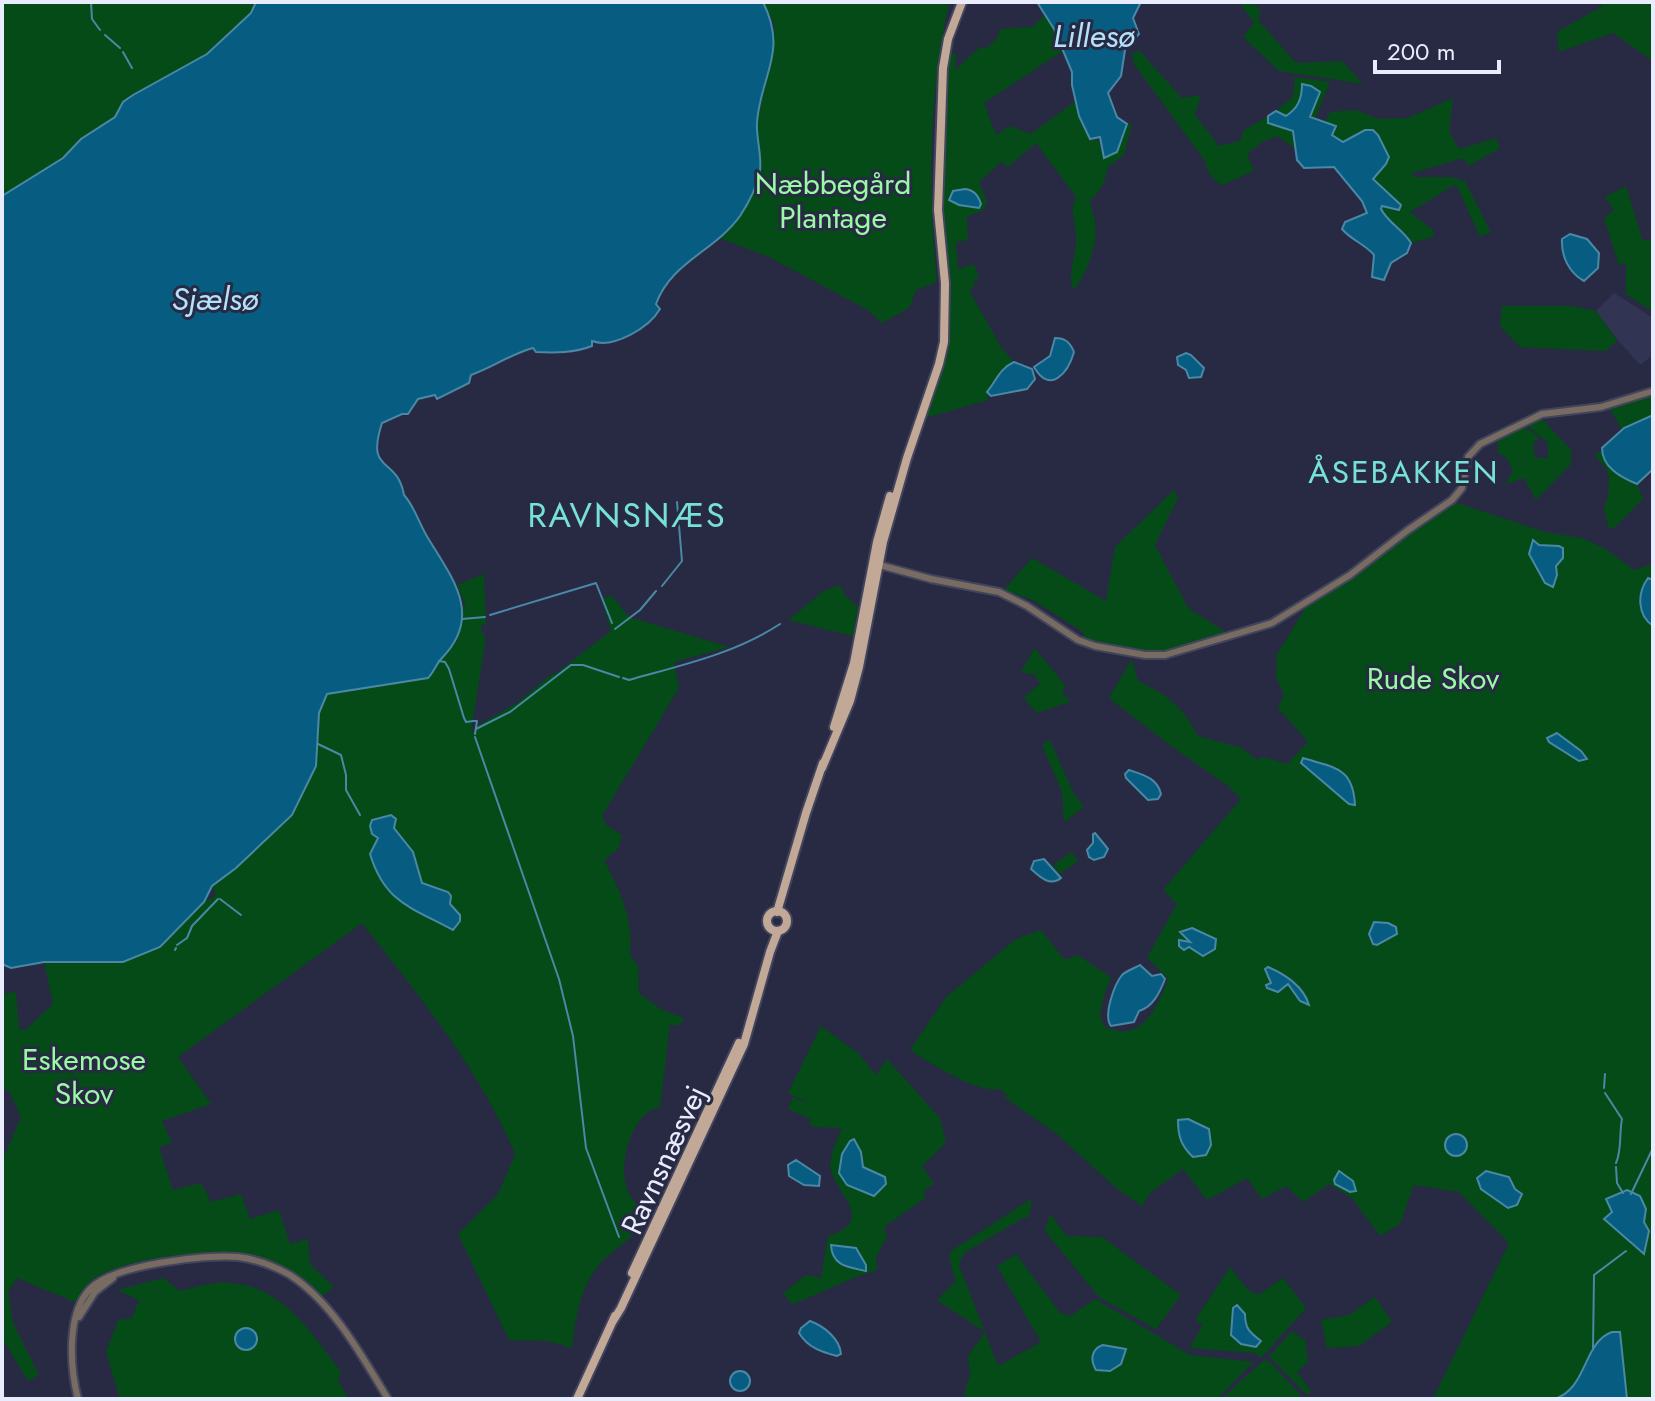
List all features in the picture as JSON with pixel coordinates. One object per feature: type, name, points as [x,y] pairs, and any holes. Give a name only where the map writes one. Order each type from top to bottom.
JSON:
[{"type":"main road","points":[[780,913],[771,913],[767,920],[775,930],[786,923],[780,913],[803,822],[854,663],[875,564],[944,342],[945,283],[938,210],[943,68],[948,39],[962,2]]},
{"type":"main road","name":"Ravnsnæsvej","points":[[577,1399],[680,1167],[752,1017],[775,930]]},
{"type":"street","points":[[875,564],[999,592],[1027,606],[1078,640],[1095,646],[1145,655],[1165,655],[1272,623],[1350,575],[1452,500],[1462,488],[1468,457],[1480,444],[1542,414],[1601,407],[1653,391]]},
{"type":"street","points":[[78,1399],[72,1366],[75,1325],[78,1307],[92,1290],[110,1276],[168,1262],[239,1257],[269,1265],[301,1283],[348,1338],[388,1399]]},
{"type":"shaded area","points":[[1614,293],[1653,318],[1653,355],[1640,365],[1596,311]]},
{"type":"green space","points":[[2,2],[256,2],[251,13],[207,54],[133,95],[123,102],[115,117],[81,139],[63,158],[2,196]]},
{"type":"green space","name":"Næbbegård Plantage","points":[[763,2],[959,2],[959,5],[949,4],[934,107],[931,177],[937,282],[916,290],[909,308],[882,323],[868,310],[771,258],[720,238],[740,215],[760,170],[757,121],[774,49],[774,23]]},
{"type":"green space","points":[[1239,2],[1252,2],[1261,11],[1258,20],[1296,63],[1342,61],[1363,84],[1279,71],[1243,37],[1254,23]]},
{"type":"green space","points":[[1603,2],[1653,2],[1653,61],[1613,33],[1559,52],[1557,32],[1601,7]]},
{"type":"green space","points":[[1044,16],[1054,29],[1063,51],[984,103],[996,135],[1010,126],[1031,134],[1074,102],[1090,138],[1099,141],[1104,158],[1117,152],[1127,124],[1132,123],[1124,155],[1108,167],[1102,186],[1090,200],[1095,239],[1085,271],[1073,290],[1071,277],[1076,234],[1073,208],[1076,197],[1036,143],[1007,168],[1002,161],[979,182],[987,202],[983,210],[967,217],[968,240],[956,242],[958,269],[974,264],[979,278],[969,290],[1001,347],[1014,362],[996,378],[988,400],[925,418],[944,360],[949,331],[950,292],[942,204],[948,54],[956,52],[955,70],[980,47],[987,48],[998,37],[1000,29],[1032,27]]},
{"type":"green space","points":[[1139,50],[1182,98],[1201,95],[1195,115],[1219,146],[1240,141],[1243,131],[1268,116],[1269,123],[1293,131],[1294,148],[1278,136],[1264,141],[1247,154],[1254,171],[1222,185],[1210,175],[1205,161],[1134,64],[1132,54]]},
{"type":"green space","points":[[1295,77],[1330,82],[1315,119],[1310,117],[1302,95],[1296,110],[1286,116],[1276,111],[1293,97]]},
{"type":"green space","points":[[1453,98],[1449,132],[1459,149],[1496,138],[1500,148],[1469,166],[1463,158],[1412,173],[1413,177],[1451,177],[1465,181],[1491,232],[1480,237],[1456,184],[1410,212],[1434,231],[1433,237],[1411,243],[1407,235],[1383,214],[1373,179],[1386,165],[1365,130],[1343,142],[1332,135],[1324,123],[1330,112],[1356,110],[1378,119],[1408,118]]},
{"type":"green space","points":[[1626,186],[1643,241],[1653,238],[1653,308],[1650,310],[1626,294],[1626,263],[1619,265],[1604,218],[1614,210],[1605,197]]},
{"type":"green space","points":[[1502,306],[1573,306],[1596,311],[1617,340],[1606,351],[1520,347],[1500,326]]},
{"type":"green space","points":[[1652,393],[1653,415],[1622,430],[1609,407]]},
{"type":"green space","points":[[1540,417],[1571,450],[1571,464],[1536,500],[1524,478],[1506,484],[1513,470],[1505,456],[1498,454],[1498,438],[1522,425],[1538,436],[1537,441],[1533,442],[1535,458],[1548,458],[1548,443],[1525,423]]},
{"type":"green space","points":[[1601,451],[1615,472],[1637,484],[1643,499],[1613,529],[1608,527],[1604,508],[1609,477],[1606,468],[1594,454]]},
{"type":"green space","points":[[1174,490],[1178,498],[1155,545],[1188,608],[1229,634],[1158,654],[1085,639],[1083,632],[1033,600],[1004,590],[1032,558],[1106,601],[1115,547]]},
{"type":"green space","name":"Rude Skov","points":[[1457,503],[1545,532],[1582,538],[1604,548],[1634,570],[1653,564],[1653,580],[1650,578],[1641,591],[1640,609],[1653,626],[1653,1399],[1627,1399],[1620,1333],[1609,1334],[1600,1340],[1574,1384],[1554,1399],[1433,1399],[1509,1243],[1459,1192],[1414,1185],[1400,1224],[1380,1236],[1352,1198],[1329,1184],[1303,1202],[1286,1186],[1262,1199],[1247,1178],[1207,1200],[1183,1169],[1150,1193],[1142,1206],[1116,1188],[1058,1135],[1004,1097],[1008,1096],[1000,1089],[978,1087],[966,1082],[910,1050],[946,997],[1016,939],[1041,930],[1063,958],[1077,955],[1111,977],[1101,1009],[1104,1025],[1112,1030],[1125,1031],[1142,1024],[1155,1007],[1168,979],[1147,957],[1177,904],[1163,890],[1241,799],[1228,786],[1109,698],[1132,659],[1138,681],[1174,703],[1198,736],[1242,748],[1257,760],[1264,757],[1287,764],[1308,742],[1278,708],[1284,695],[1276,677],[1277,654],[1308,604],[1352,578],[1398,541]],"holes":[[[1531,548],[1559,562],[1557,575],[1540,576],[1529,554]],[[1557,733],[1581,751],[1582,762],[1551,744]],[[1310,771],[1352,783],[1355,804],[1349,804]],[[1374,922],[1388,923],[1396,935],[1377,945]],[[1192,928],[1210,936],[1217,944],[1208,956],[1195,951],[1181,940],[1190,942],[1188,938]],[[1268,967],[1287,977],[1304,992],[1288,984],[1271,984],[1265,970]],[[1635,1193],[1640,1196],[1647,1213],[1644,1221],[1649,1231],[1644,1254],[1606,1222],[1612,1212],[1607,1200],[1622,1194]]]},
{"type":"green space","name":"Eskemose Skov","points":[[484,574],[486,624],[481,625],[481,633],[485,633],[485,644],[471,732],[517,703],[611,631],[601,598],[612,596],[629,617],[729,647],[674,662],[679,688],[602,816],[606,825],[622,835],[618,849],[604,860],[628,918],[630,956],[638,965],[639,993],[662,1010],[684,1018],[680,1026],[670,1024],[660,1107],[641,1119],[628,1143],[625,1157],[625,1184],[629,1194],[647,1214],[631,1237],[593,1273],[583,1293],[572,1348],[548,1341],[509,1340],[458,1234],[498,1194],[515,1154],[466,1062],[362,923],[178,1057],[211,1104],[162,1121],[172,1143],[159,1147],[173,1190],[201,1183],[211,1202],[241,1194],[250,1219],[279,1210],[290,1244],[308,1239],[310,1264],[334,1287],[321,1297],[276,1264],[250,1255],[222,1252],[173,1256],[116,1268],[90,1282],[77,1303],[17,1278],[8,1292],[13,1323],[39,1375],[28,1381],[2,1338],[2,1161],[21,1117],[9,1091],[2,1088],[2,994],[16,992],[19,1029],[25,1030],[53,1004],[44,962],[123,962],[160,947],[207,899],[212,899],[216,894],[212,886],[236,868],[292,815],[316,766],[319,713],[327,694],[418,680],[435,671],[439,661],[457,641],[463,606],[466,607],[457,585]],"holes":[[[379,818],[388,823],[408,845],[422,883],[440,888],[451,896],[450,904],[456,910],[370,854],[378,838],[372,820]]]},
{"type":"green space","points":[[840,585],[845,596],[858,607],[853,636],[788,620],[824,591]]},
{"type":"green space","points":[[1035,648],[1065,685],[1062,691],[1070,702],[1036,713],[1024,697],[1040,684],[1035,675],[1021,672]]},
{"type":"green space","points":[[1050,740],[1073,792],[1084,807],[1064,822],[1062,792],[1042,745]]},
{"type":"green space","points":[[1072,852],[1078,861],[1060,874],[1053,865]]},
{"type":"green space","points":[[818,1024],[858,1053],[876,1075],[887,1059],[940,1118],[946,1143],[922,1166],[934,1184],[924,1190],[925,1198],[884,1227],[887,1236],[876,1258],[877,1270],[792,1304],[783,1293],[806,1275],[821,1278],[828,1236],[850,1223],[852,1215],[830,1164],[842,1128],[813,1127],[809,1123],[811,1119],[788,1109],[793,1097],[817,1107],[788,1093],[820,1028]],"holes":[[[850,1141],[861,1152],[863,1166],[871,1172],[880,1173],[839,1173],[842,1154]],[[837,1245],[857,1248],[866,1271],[843,1267]]]},
{"type":"green space","points":[[1032,1198],[1029,1217],[964,1253],[959,1265],[985,1332],[937,1300],[956,1281],[949,1258],[951,1251]]},
{"type":"green space","points":[[1050,1214],[1067,1236],[1102,1237],[1181,1295],[1156,1329],[1099,1297],[1045,1231]]},
{"type":"green space","points":[[1016,1254],[1060,1313],[1070,1316],[1095,1299],[1190,1355],[1253,1362],[1217,1399],[963,1399],[970,1375],[968,1356],[985,1332],[998,1366],[1041,1342],[997,1266]]},
{"type":"green space","points":[[1230,1267],[1248,1290],[1258,1295],[1283,1278],[1306,1308],[1261,1358],[1255,1353],[1190,1348],[1203,1324],[1195,1320]]},
{"type":"green space","points":[[163,1278],[180,1291],[212,1284],[238,1284],[274,1298],[304,1324],[341,1372],[338,1381],[349,1399],[120,1399],[106,1352],[118,1320],[132,1318],[139,1300],[117,1290]]},
{"type":"green space","points":[[1375,1297],[1392,1322],[1359,1346],[1327,1348],[1321,1320],[1349,1315]]},
{"type":"green space","points":[[1292,1331],[1305,1340],[1308,1362],[1297,1372],[1311,1391],[1307,1395],[1269,1356]]},
{"type":"green space","points":[[1263,1361],[1269,1361],[1304,1399],[1221,1399]]},
{"type":"water","name":"Sjælsø","points":[[256,2],[763,2],[770,20],[773,49],[757,122],[759,177],[740,216],[718,239],[672,277],[656,304],[660,309],[639,330],[610,342],[592,341],[592,346],[578,350],[536,352],[533,348],[471,375],[469,383],[437,399],[435,395],[418,399],[408,414],[382,423],[377,451],[380,458],[395,474],[460,598],[461,627],[454,642],[428,678],[327,694],[319,713],[316,766],[292,815],[236,868],[212,886],[204,902],[160,947],[123,962],[44,962],[11,968],[2,964],[2,196],[63,158],[81,139],[115,117],[123,102],[133,95],[207,54],[251,13]]},
{"type":"water","name":"Lillesø","points":[[1037,2],[1141,2],[1133,18],[1139,34],[1125,50],[1121,76],[1108,93],[1117,117],[1127,124],[1117,152],[1104,158],[1100,137],[1090,139],[1079,116],[1072,72],[1054,29]]},
{"type":"water","points":[[1302,84],[1320,92],[1310,117],[1336,126],[1332,135],[1343,142],[1365,130],[1373,130],[1389,157],[1373,179],[1401,205],[1399,210],[1382,206],[1381,209],[1411,243],[1407,253],[1391,263],[1384,280],[1372,277],[1374,255],[1342,229],[1345,222],[1367,213],[1362,201],[1334,167],[1304,168],[1297,160],[1293,131],[1268,123],[1268,116],[1276,111],[1286,116],[1294,110],[1300,99]]},
{"type":"water","points":[[965,189],[977,196],[981,204],[979,208],[949,200],[953,191]]},
{"type":"water","points":[[1570,234],[1587,239],[1599,253],[1598,268],[1584,281],[1570,269],[1565,258],[1562,239]]},
{"type":"water","points":[[1055,338],[1067,341],[1074,352],[1063,373],[1052,380],[1040,375],[1034,367],[1050,356]]},
{"type":"water","points":[[1186,353],[1204,368],[1201,377],[1189,378],[1186,370],[1178,365],[1177,357]]},
{"type":"water","points":[[1014,362],[1032,369],[1035,379],[1027,389],[991,396],[987,392],[1002,371]]},
{"type":"water","points":[[1653,415],[1653,469],[1637,484],[1618,475],[1609,466],[1602,448],[1624,428]]},
{"type":"water","points":[[1533,540],[1539,545],[1563,548],[1563,558],[1556,566],[1553,587],[1545,583],[1529,554]]},
{"type":"water","points":[[1648,578],[1653,580],[1653,626],[1644,616],[1640,604]]},
{"type":"water","points":[[1557,733],[1587,759],[1579,761],[1549,742],[1547,738]]},
{"type":"water","points":[[1303,758],[1333,767],[1346,776],[1354,792],[1355,805],[1349,804],[1301,763]]},
{"type":"water","points":[[1129,770],[1153,781],[1161,794],[1158,799],[1148,800],[1126,778]]},
{"type":"water","points":[[391,815],[396,819],[394,828],[413,852],[422,883],[448,892],[451,896],[450,904],[460,915],[460,921],[453,930],[401,902],[383,883],[370,854],[378,838],[372,834],[370,826],[372,820]]},
{"type":"water","points":[[1095,833],[1108,849],[1104,857],[1094,860],[1087,850],[1093,843]]},
{"type":"water","points":[[1044,859],[1061,878],[1057,881],[1042,878],[1031,869],[1034,861]]},
{"type":"water","points":[[1374,922],[1396,927],[1397,934],[1377,945],[1373,944],[1369,934]]},
{"type":"water","points":[[1192,928],[1216,939],[1215,949],[1203,956],[1189,947],[1184,950],[1179,946],[1179,940],[1190,942],[1180,932]]},
{"type":"water","points":[[1140,965],[1152,976],[1161,974],[1165,979],[1161,989],[1152,1003],[1139,1011],[1134,1022],[1111,1026],[1108,1015],[1116,986],[1122,975]]},
{"type":"water","points":[[1268,967],[1293,982],[1303,992],[1309,1005],[1300,1001],[1288,984],[1278,992],[1267,988],[1266,985],[1271,983],[1265,969]]},
{"type":"water","points":[[1188,1119],[1209,1129],[1211,1145],[1206,1155],[1193,1157],[1183,1145],[1178,1120]]},
{"type":"water","points":[[1456,1134],[1464,1137],[1467,1145],[1464,1153],[1456,1156],[1448,1153],[1445,1145],[1448,1137]]},
{"type":"water","points":[[854,1139],[861,1152],[863,1167],[885,1177],[886,1184],[874,1196],[847,1185],[839,1173],[842,1154]]},
{"type":"water","points":[[796,1160],[820,1176],[819,1186],[804,1185],[789,1176],[788,1165]]},
{"type":"water","points":[[1339,1171],[1353,1181],[1356,1191],[1350,1192],[1335,1184]]},
{"type":"water","points":[[1486,1171],[1509,1177],[1515,1189],[1522,1194],[1517,1205],[1508,1208],[1481,1189],[1477,1178]]},
{"type":"water","points":[[1627,1190],[1640,1196],[1646,1209],[1644,1222],[1649,1231],[1644,1254],[1604,1219],[1612,1212],[1606,1199]]},
{"type":"water","points":[[831,1245],[856,1248],[866,1271],[847,1267],[838,1261]]},
{"type":"water","points":[[1237,1305],[1245,1314],[1248,1329],[1261,1341],[1256,1347],[1241,1344],[1231,1335],[1233,1308]]},
{"type":"water","points":[[810,1321],[830,1334],[838,1343],[841,1354],[837,1356],[821,1351],[803,1338],[799,1333],[801,1328]]},
{"type":"water","points":[[242,1328],[250,1328],[257,1339],[250,1350],[242,1350],[235,1343],[235,1335]]},
{"type":"water","points":[[1612,1332],[1620,1332],[1627,1399],[1554,1399],[1573,1386],[1595,1345]]},
{"type":"water","points":[[1103,1345],[1126,1349],[1121,1364],[1110,1371],[1096,1370],[1093,1362],[1094,1352]]},
{"type":"water","points":[[740,1371],[747,1374],[750,1381],[747,1388],[740,1391],[733,1388],[730,1381],[733,1374]]},
{"type":"waterway","points":[[91,2],[92,19],[100,30]]},
{"type":"waterway","points":[[105,35],[120,48]]},
{"type":"waterway","points":[[123,52],[132,68]]},
{"type":"waterway","points":[[662,586],[682,561],[677,502]]},
{"type":"waterway","points":[[490,615],[596,583],[612,623]]},
{"type":"waterway","points":[[615,629],[640,610],[656,591]]},
{"type":"waterway","points":[[462,619],[485,617]]},
{"type":"waterway","points":[[623,678],[629,680],[707,658],[780,624]]},
{"type":"waterway","points":[[439,661],[445,662],[449,669],[466,722],[473,721]]},
{"type":"waterway","points":[[476,729],[510,712],[571,665],[583,665],[619,677]]},
{"type":"waterway","points":[[474,721],[477,721],[475,734]]},
{"type":"waterway","points":[[475,737],[559,979],[573,1036],[586,1148],[619,1237]]},
{"type":"waterway","points":[[318,744],[341,755],[346,790],[360,815]]},
{"type":"waterway","points":[[177,945],[187,938],[192,926],[218,899]]},
{"type":"waterway","points":[[220,899],[241,915]]},
{"type":"waterway","points":[[1604,1088],[1605,1074]]},
{"type":"waterway","points":[[1605,1093],[1622,1119],[1616,1163]]},
{"type":"waterway","points":[[1631,1194],[1652,1150]]},
{"type":"waterway","points":[[1616,1167],[1617,1183],[1623,1193]]},
{"type":"waterway","points":[[1593,1349],[1594,1275],[1626,1251]]},
{"type":"district","name":"ÅSEBAKKEN","points":[[1404,472]]},
{"type":"district","name":"RAVNSNÆS","points":[[627,515]]}]
